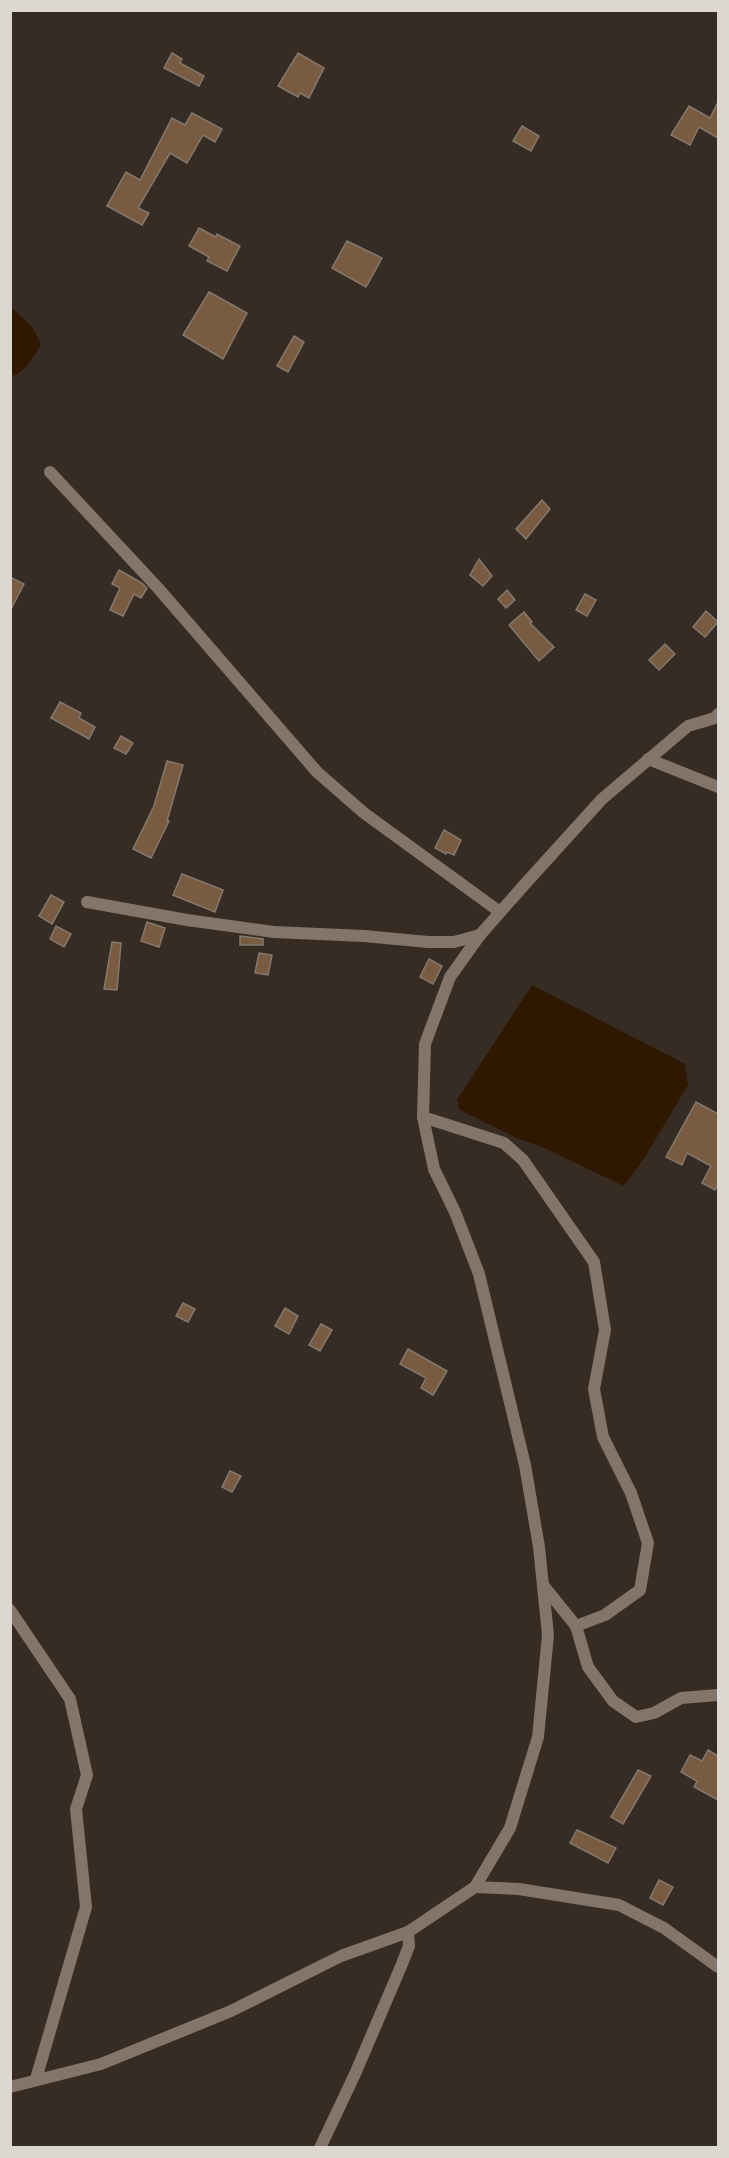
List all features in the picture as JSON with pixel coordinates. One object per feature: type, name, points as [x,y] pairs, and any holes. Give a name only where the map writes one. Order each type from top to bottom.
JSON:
[{"type":"street","points":[[50,472],[158,588],[284,736],[317,771],[364,813],[500,912]]},
{"type":"street","points":[[10,2087],[101,2064],[231,2011],[341,1956],[408,1932],[475,1887],[510,1828],[538,1737],[548,1635],[543,1585],[525,1465],[479,1274],[455,1212],[434,1169],[423,1117],[425,1044],[450,976],[500,912],[602,799],[688,726],[715,718],[718,714]]},
{"type":"street","points":[[648,759],[718,787]]},
{"type":"street","points":[[87,902],[187,920],[273,932],[364,936],[428,942],[454,942],[480,935]]},
{"type":"street","points":[[423,1117],[504,1143],[517,1154],[594,1262],[605,1330],[594,1389],[603,1437],[631,1493],[648,1543],[640,1590],[605,1615],[576,1626]]},
{"type":"street","points":[[543,1585],[576,1626],[588,1667],[613,1701],[636,1717],[654,1713],[681,1698],[718,1695]]},
{"type":"street","points":[[10,1610],[70,1700],[87,1774],[76,1809],[86,1906],[36,2079]]},
{"type":"street","points":[[475,1887],[519,1889],[619,1905],[664,1928],[718,1966]]},
{"type":"street","points":[[320,2148],[355,2074],[402,1964],[409,1946],[408,1932]]},
{"type":"shaded area","points":[[11,307],[32,327],[41,344],[25,368],[11,376]]},
{"type":"shaded area","points":[[532,985],[685,1064],[688,1085],[645,1157],[624,1186],[460,1110],[457,1100]]},
{"type":"building","points":[[172,53],[182,59],[180,63],[204,76],[199,86],[164,68]]},
{"type":"building","points":[[298,53],[324,68],[309,98],[300,93],[298,97],[278,86]]},
{"type":"building","points":[[718,102],[718,138],[699,127],[690,145],[671,135],[689,106],[710,118]]},
{"type":"building","points":[[192,113],[222,129],[215,142],[203,135],[187,163],[170,153],[138,208],[149,213],[142,225],[107,206],[126,172],[140,180],[172,118],[185,125]]},
{"type":"building","points":[[522,126],[539,136],[531,151],[513,141]]},
{"type":"building","points":[[199,228],[240,246],[227,271],[207,261],[209,257],[189,246]]},
{"type":"building","points":[[347,241],[382,258],[366,287],[332,268]]},
{"type":"building","points":[[209,292],[247,313],[223,359],[183,335]]},
{"type":"building","points":[[294,336],[304,342],[288,372],[277,366]]},
{"type":"building","points":[[542,500],[550,509],[526,539],[516,529]]},
{"type":"building","points":[[479,559],[492,576],[483,586],[470,575]]},
{"type":"building","points":[[119,570],[147,588],[141,598],[134,594],[123,616],[110,610],[120,588],[112,584]]},
{"type":"building","points":[[10,577],[24,584],[10,611]]},
{"type":"building","points":[[507,590],[515,600],[506,608],[498,599]]},
{"type":"building","points":[[585,594],[596,600],[587,616],[576,610]]},
{"type":"building","points":[[706,611],[718,622],[705,637],[693,627]]},
{"type":"building","points":[[524,612],[532,622],[530,623],[554,647],[539,661],[509,625]]},
{"type":"building","points":[[665,644],[675,654],[659,670],[649,660]]},
{"type":"building","points":[[60,702],[81,713],[79,718],[95,727],[89,739],[51,718]]},
{"type":"building","points":[[121,736],[133,743],[126,754],[114,748]]},
{"type":"building","points":[[167,761],[183,765],[167,821],[169,821],[151,858],[133,849],[154,806]]},
{"type":"building","points":[[444,830],[461,840],[454,855],[447,852],[446,854],[435,848]]},
{"type":"building","points":[[182,874],[223,890],[215,912],[173,895]]},
{"type":"building","points":[[51,895],[64,902],[52,924],[39,916]]},
{"type":"building","points":[[147,922],[165,928],[159,947],[141,941]]},
{"type":"building","points":[[56,926],[71,934],[64,947],[50,939]]},
{"type":"building","points":[[240,936],[263,939],[263,945],[240,945]]},
{"type":"building","points":[[112,942],[121,943],[117,990],[104,989]]},
{"type":"building","points":[[259,953],[272,955],[268,975],[255,973]]},
{"type":"building","points":[[429,959],[442,966],[433,984],[420,977]]},
{"type":"building","points":[[696,1102],[718,1114],[718,1183],[715,1190],[702,1183],[711,1166],[687,1153],[682,1165],[666,1157]]},
{"type":"building","points":[[183,1303],[195,1309],[188,1322],[176,1316]]},
{"type":"building","points":[[285,1308],[298,1316],[289,1334],[275,1326]]},
{"type":"building","points":[[321,1324],[332,1330],[320,1351],[309,1345]]},
{"type":"building","points":[[408,1349],[447,1371],[433,1395],[421,1388],[426,1378],[400,1364]]},
{"type":"building","points":[[230,1471],[241,1476],[232,1492],[222,1487]]},
{"type":"building","points":[[708,1750],[718,1756],[718,1800],[694,1787],[697,1781],[681,1772],[690,1755],[702,1761]]},
{"type":"building","points":[[638,1770],[651,1776],[623,1824],[611,1817]]},
{"type":"building","points":[[577,1830],[616,1848],[608,1863],[570,1843]]},
{"type":"building","points":[[659,1880],[673,1887],[663,1905],[650,1898]]}]
